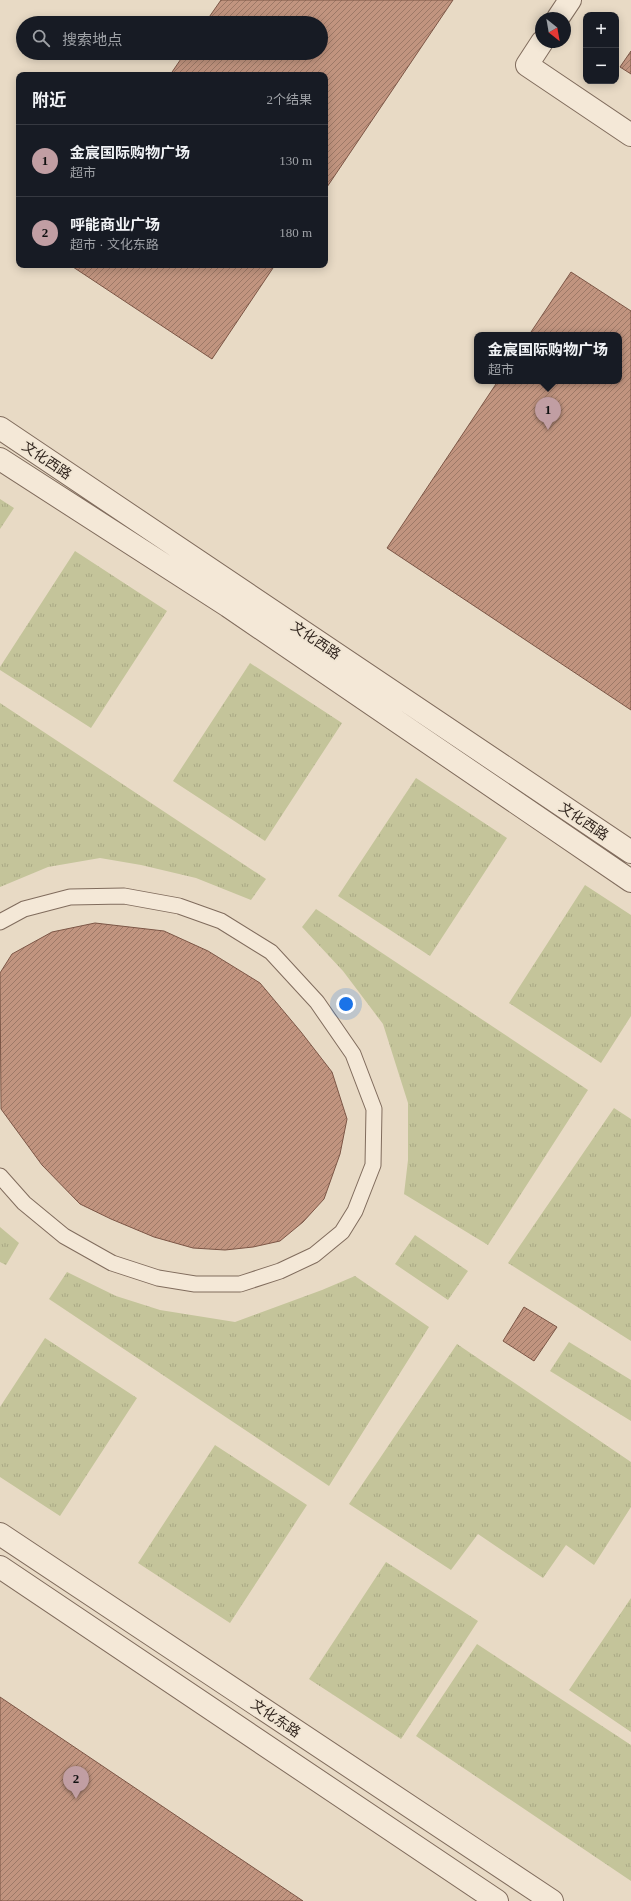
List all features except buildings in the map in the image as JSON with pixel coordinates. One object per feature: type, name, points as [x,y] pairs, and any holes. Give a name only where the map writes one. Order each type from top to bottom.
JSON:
[{"type":"street","points":[[562,12],[570,0]]},
{"type":"street","points":[[538,48],[527,65],[631,135]]},
{"type":"street","name":"文化西路","points":[[0,428],[631,852]]},
{"type":"street","name":"文化西路","points":[[0,460],[228,606],[631,882]]},
{"type":"street","name":"文化东路","points":[[0,1534],[552,1901]]},
{"type":"street","name":"文化东路","points":[[0,1567],[497,1901]]},
{"type":"lane","points":[[0,922],[24,909],[70,897],[124,896],[179,906],[222,920],[271,952],[317,1002],[353,1054],[374,1109],[373,1166],[355,1211],[342,1232],[314,1255],[280,1271],[240,1284],[195,1284],[166,1279],[112,1263],[64,1236],[24,1203],[0,1176]]},
{"type":"green space","points":[[0,499],[14,508],[0,529]]},
{"type":"green space","points":[[75,551],[167,611],[91,728],[0,670],[0,667]]},
{"type":"green space","points":[[250,663],[342,723],[265,841],[173,781]]},
{"type":"green space","points":[[0,703],[266,879],[251,900],[196,878],[141,865],[100,858],[48,867],[0,887]]},
{"type":"green space","points":[[416,778],[507,838],[430,956],[338,896]]},
{"type":"green space","points":[[585,885],[631,915],[631,1016],[601,1063],[509,1003]]},
{"type":"green space","points":[[316,909],[588,1090],[488,1245],[404,1194],[408,1160],[408,1103],[383,1024],[343,971],[302,927]]},
{"type":"green space","points":[[614,1108],[631,1119],[631,1341],[508,1263]]},
{"type":"green space","points":[[0,1227],[19,1243],[6,1265],[0,1262]]},
{"type":"green space","points":[[415,1235],[468,1271],[448,1300],[395,1264]]},
{"type":"green space","points":[[67,1272],[116,1296],[160,1310],[235,1322],[322,1290],[355,1276],[429,1327],[329,1486],[49,1299]]},
{"type":"green space","points":[[45,1338],[137,1398],[60,1516],[0,1477],[0,1407]]},
{"type":"green space","points":[[569,1342],[631,1380],[631,1421],[550,1371]]},
{"type":"green space","points":[[457,1344],[631,1462],[631,1507],[594,1565],[566,1545],[543,1578],[478,1534],[451,1570],[349,1504]]},
{"type":"green space","points":[[215,1445],[307,1505],[230,1623],[138,1563]]},
{"type":"green space","points":[[386,1562],[478,1621],[401,1739],[309,1679]]},
{"type":"green space","points":[[631,1598],[631,1732],[569,1690]]},
{"type":"green space","points":[[477,1644],[631,1745],[631,1881],[416,1736]]},
{"type":"place","name":"金宸国际购物广场","points":[[548,430]]},
{"type":"place","name":"呼能商业广场","points":[[76,1799]]}]
